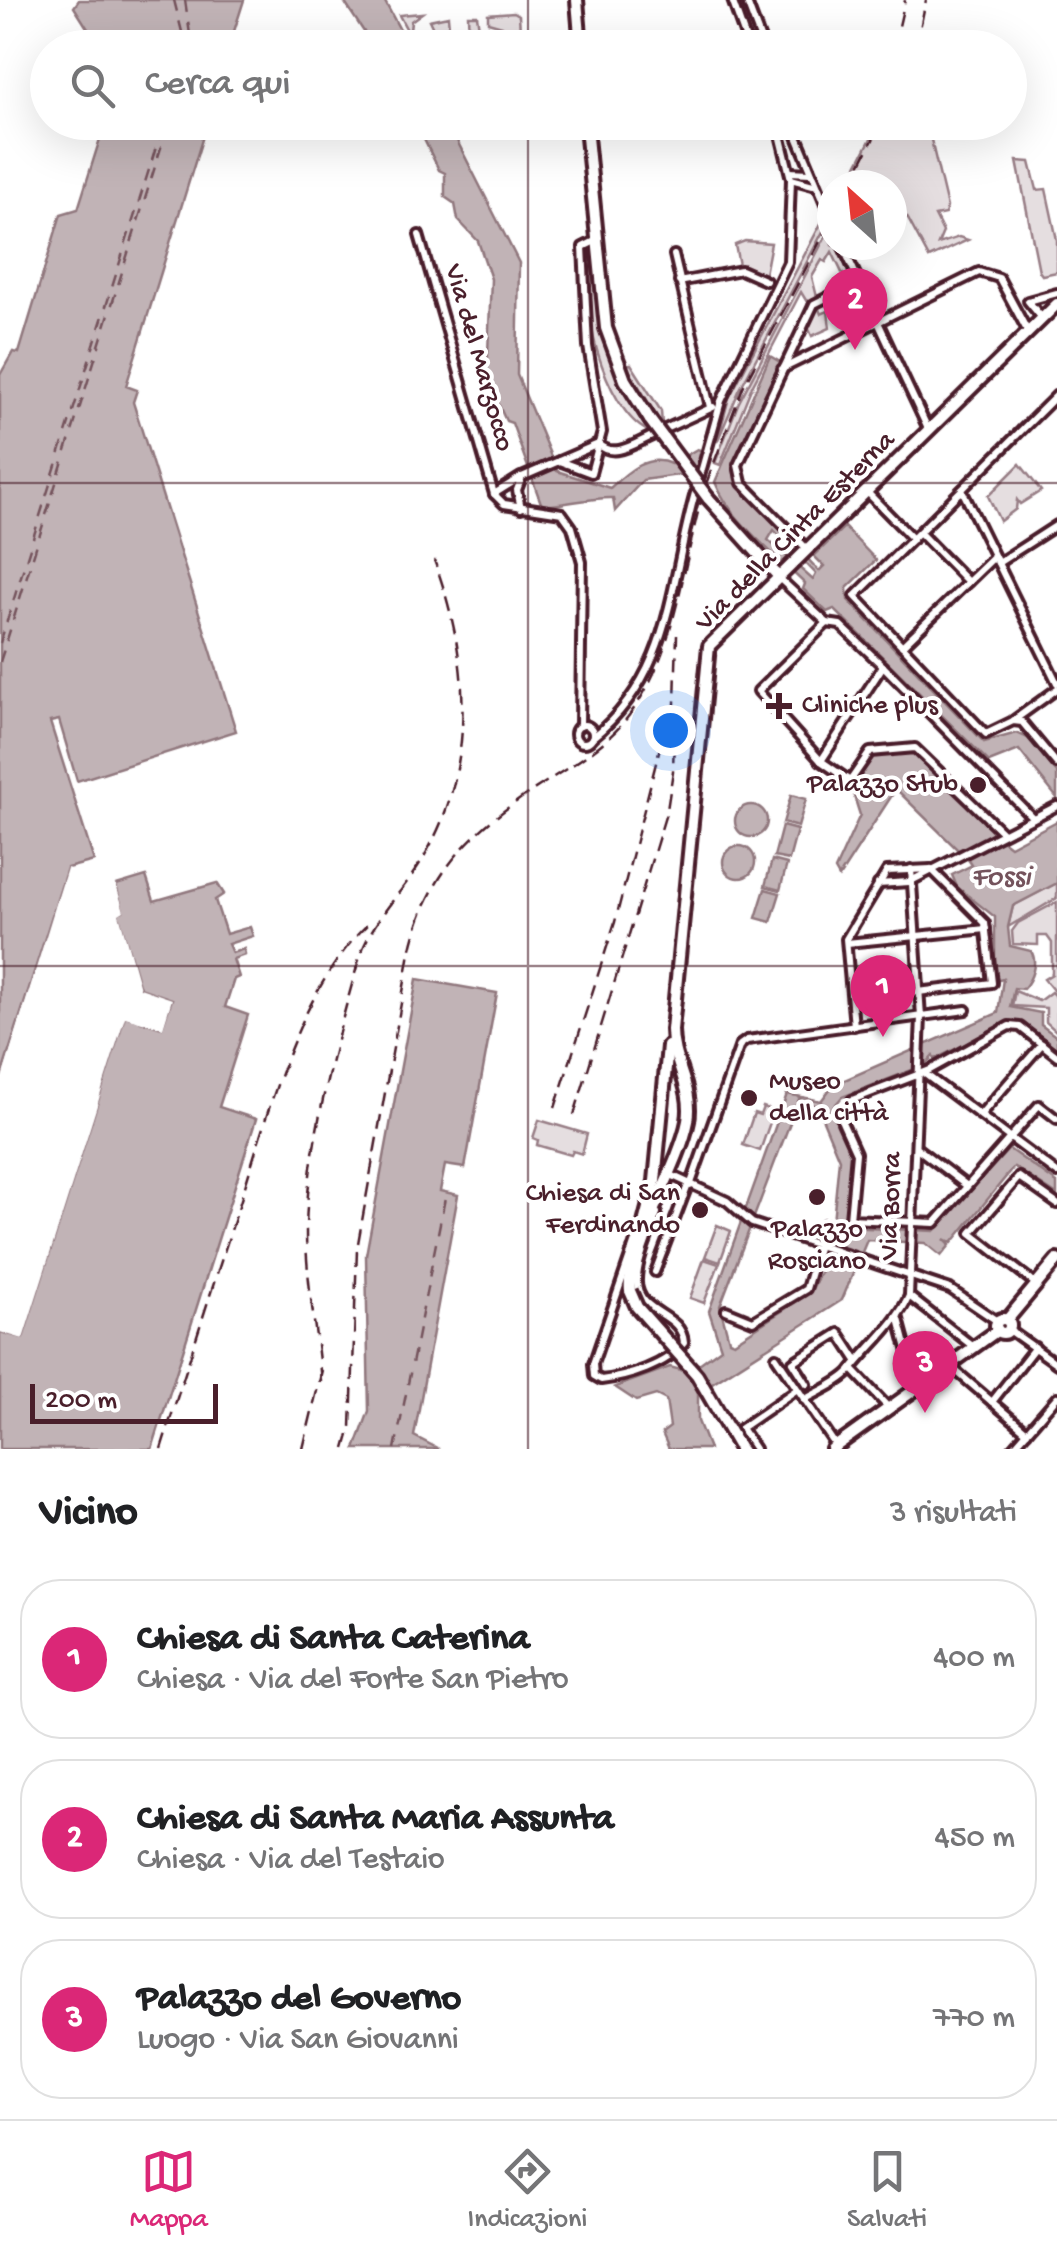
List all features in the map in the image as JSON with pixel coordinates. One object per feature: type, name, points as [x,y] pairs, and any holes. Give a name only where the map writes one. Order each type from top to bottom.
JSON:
[{"type":"main road","points":[[577,0],[579,30]]},
{"type":"main road","points":[[587,140],[595,241],[611,346],[624,380],[726,520],[782,573]]},
{"type":"main road","name":"Via della Cinta Esterna","points":[[740,1449],[697,1374],[637,1306],[630,1290],[654,1180],[708,649],[1057,304]]},
{"type":"main road","name":"Via della Cinta Esterna","points":[[638,1250],[670,1178],[690,1106],[672,1054],[672,1030]]},
{"type":"main road","points":[[665,1069],[679,1068]]},
{"type":"main road","points":[[834,1448],[976,1348],[1003,1325],[1057,1260]]},
{"type":"street","points":[[732,0],[743,30]]},
{"type":"street","points":[[746,0],[757,30]]},
{"type":"street","points":[[700,476],[715,408],[787,266],[791,176],[782,140]]},
{"type":"street","points":[[798,140],[817,195]]},
{"type":"street","points":[[791,176],[810,172]]},
{"type":"street","points":[[791,176],[811,185]]},
{"type":"street","points":[[790,198],[811,185]]},
{"type":"street","name":"Via del Marzocco","points":[[419,235],[494,494],[504,504],[521,508],[517,490],[526,475]]},
{"type":"street","points":[[595,241],[584,248],[588,346],[602,432],[598,444]]},
{"type":"street","points":[[674,256],[715,408]]},
{"type":"street","points":[[848,260],[928,430]]},
{"type":"street","points":[[680,282],[741,270],[766,281]]},
{"type":"street","points":[[778,370],[979,272],[990,272],[999,278],[1029,333]]},
{"type":"street","points":[[807,549],[742,484],[737,471],[778,370],[814,304],[858,282]]},
{"type":"street","points":[[1043,318],[1028,301],[1057,293]]},
{"type":"street","points":[[962,490],[1057,686],[990,734],[855,596],[1057,395]]},
{"type":"street","points":[[665,429],[715,408]]},
{"type":"street","name":"Via del Marzocco","points":[[494,494],[526,475],[598,444],[618,451],[652,436]]},
{"type":"street","name":"Via del Marzocco","points":[[559,461],[590,473],[598,444]]},
{"type":"street","points":[[866,491],[968,582]]},
{"type":"street","points":[[521,508],[562,513],[575,536],[582,562],[580,726],[574,734],[578,742],[592,738],[608,724],[637,693],[652,665],[695,493]]},
{"type":"street","points":[[902,646],[996,560],[1057,525]]},
{"type":"street","points":[[782,573],[827,623],[840,625],[883,666],[1032,818]]},
{"type":"street","points":[[827,623],[758,690],[821,761],[850,780],[870,752],[915,748],[1002,834]]},
{"type":"street","points":[[1048,665],[1057,661]]},
{"type":"street","points":[[821,761],[883,666]]},
{"type":"street","points":[[1013,721],[1030,727],[1057,764]]},
{"type":"street","points":[[580,726],[608,724]]},
{"type":"street","points":[[590,727],[592,738]]},
{"type":"street","points":[[877,884],[909,882],[1057,806]]},
{"type":"street","name":"Via Borra","points":[[899,1319],[912,1277],[921,1017],[911,869]]},
{"type":"street","points":[[852,1000],[992,982],[985,923],[931,869],[887,871],[846,943],[854,1026]]},
{"type":"street","points":[[846,943],[986,930]]},
{"type":"street","points":[[655,1272],[740,1045],[762,1037],[966,1010]]},
{"type":"street","points":[[1057,1056],[1020,1027],[1009,1026],[857,1096],[844,1110],[842,1122],[856,1154],[850,1219],[935,1223],[1039,1105],[1057,1119]]},
{"type":"street","points":[[981,1114],[1042,1044]]},
{"type":"street","points":[[919,1070],[930,1074],[1057,1173]]},
{"type":"street","points":[[916,1148],[967,1186]]},
{"type":"street","points":[[1038,1286],[971,1233],[1019,1177],[1057,1204]]},
{"type":"street","points":[[670,1178],[727,1201],[752,1223],[950,1289],[1057,1364]]},
{"type":"street","name":"Via della Cinta Esterna","points":[[645,1212],[594,1364],[594,1376],[601,1380],[658,1362],[684,1343],[677,1324],[646,1304],[638,1291],[637,1276],[659,1207]]},
{"type":"street","points":[[726,1310],[753,1321],[806,1288],[824,1247],[825,1224]]},
{"type":"street","points":[[909,1296],[976,1348]]},
{"type":"street","points":[[804,1400],[852,1369],[856,1359],[899,1319],[917,1386]]},
{"type":"street","points":[[807,1384],[794,1362],[839,1334],[856,1359]]},
{"type":"street","points":[[992,1402],[1035,1347]]},
{"type":"street","points":[[776,1357],[834,1448]]},
{"type":"street","points":[[949,1365],[1027,1432]]},
{"type":"street","points":[[852,1369],[888,1407]]},
{"type":"street","points":[[755,1449],[741,1428],[796,1390]]},
{"type":"street","points":[[1017,1448],[1057,1397]]},
{"type":"shaded area","points":[[514,12],[519,15],[520,30],[502,30],[502,26],[488,22],[488,14]]},
{"type":"shaded area","points":[[422,13],[407,30],[399,15]]},
{"type":"shaded area","points":[[468,15],[477,15],[479,30],[469,30]]},
{"type":"shaded area","points":[[448,16],[449,30],[434,30],[429,20]]},
{"type":"shaded area","points":[[870,140],[931,140],[947,207],[945,214],[935,216],[943,232],[938,244],[959,237],[968,240],[929,258],[907,217],[907,170],[855,170]]},
{"type":"shaded area","points":[[1017,161],[1030,162],[1037,190],[1046,189],[1057,240],[1057,272],[1042,275],[1039,271]]},
{"type":"shaded area","points":[[817,231],[817,243],[739,391],[717,442],[729,398]]},
{"type":"shaded area","points":[[745,241],[771,243],[765,274],[739,265],[735,245]]},
{"type":"shaded area","points":[[817,253],[817,260],[822,260],[812,277],[817,297],[807,302],[801,292],[752,386],[720,465],[715,463],[738,404]]},
{"type":"shaded area","points":[[591,254],[596,302],[607,347],[624,389],[648,431],[618,401],[597,350],[587,296]]},
{"type":"shaded area","points":[[836,260],[843,260],[850,278],[846,281]]},
{"type":"shaded area","points":[[817,304],[821,314],[828,311],[830,328],[812,336],[807,325]]},
{"type":"shaded area","points":[[631,364],[661,411],[662,425],[626,365]]},
{"type":"shaded area","points":[[1020,464],[1041,491],[1020,504],[1017,500],[1016,509],[1000,521],[988,496]]},
{"type":"shaded area","points":[[1057,883],[1057,898],[1008,927],[1013,906]]},
{"type":"shaded area","points":[[1057,902],[1057,995],[1044,979],[1052,974],[1052,943],[1047,936],[1038,936],[1038,945],[1013,944],[1012,931],[1018,923]]},
{"type":"shaded area","points":[[1015,991],[1039,1001],[1051,992],[1057,998],[1057,1032],[1046,1022],[1046,1008],[1012,1006]]},
{"type":"shaded area","points":[[763,1107],[774,1111],[760,1151],[743,1145],[754,1113],[760,1115]]},
{"type":"shaded area","points":[[539,1120],[587,1134],[582,1154],[573,1151],[571,1155],[537,1145],[538,1140],[533,1138]]},
{"type":"shaded area","points":[[717,1225],[731,1231],[720,1262],[705,1257]]},
{"type":"shaded area","points":[[704,1259],[719,1264],[704,1303],[690,1298]]},
{"type":"water","points":[[79,0],[244,0],[234,30],[89,30],[74,7]]},
{"type":"water","points":[[343,0],[384,0],[400,30],[363,30]]},
{"type":"water","points":[[100,140],[202,140],[126,386],[137,390],[133,402],[236,731],[77,781],[59,720],[50,722],[94,861],[67,868],[0,1080],[0,375],[13,352],[19,353],[61,214],[78,209]]},
{"type":"water","points":[[424,140],[457,140],[519,263],[517,375],[557,471],[610,488],[646,462],[671,464],[697,449],[704,451],[698,465],[678,475],[643,480],[615,511],[613,498],[542,506],[512,423],[506,421],[487,379],[491,279],[478,241],[458,220],[455,204],[445,197],[445,173],[439,170]]},
{"type":"water","points":[[770,356],[780,362],[733,465],[735,480],[819,571],[824,566],[814,556],[844,527],[876,560],[847,588],[848,600],[984,742],[1017,733],[1028,738],[1057,773],[1057,798],[1019,750],[989,762],[834,609],[827,612],[803,589],[805,584],[732,511],[715,482]],"holes":[[[774,530],[816,574],[813,580],[768,540]]]},
{"type":"water","name":"Fossi","points":[[916,751],[996,831],[983,839],[988,847],[1002,840],[1010,846],[1057,821],[1057,883],[1013,906],[1008,927],[1010,946],[1031,951],[1034,960],[1026,985],[1023,989],[1014,988],[1010,1007],[1041,1013],[1041,1025],[1057,1037],[1057,1049],[1022,1022],[1011,1021],[935,1059],[933,1056],[925,1065],[842,1097],[831,1110],[852,1157],[845,1227],[934,1231],[1009,1149],[1057,1183],[1057,1195],[1014,1167],[952,1243],[944,1239],[950,1245],[941,1256],[925,1243],[867,1240],[842,1300],[698,1392],[698,1421],[709,1449],[669,1449],[662,1433],[670,1427],[666,1400],[656,1395],[636,1401],[615,1387],[670,1367],[688,1372],[721,1348],[709,1311],[787,1094],[821,1101],[833,1085],[998,1013],[1003,979],[995,981],[995,917],[957,887],[952,875],[972,865],[967,858],[979,852],[974,844],[959,851],[896,789],[839,877],[835,870],[860,815],[852,790],[873,754]],"holes":[[[799,1099],[817,1106],[839,1159],[830,1253],[810,1293],[734,1342],[729,1340],[720,1306]]]},
{"type":"water","points":[[791,795],[806,799],[798,827],[783,823]]},
{"type":"water","points":[[751,805],[762,810],[767,821],[762,832],[751,837],[740,832],[735,821],[740,810]]},
{"type":"water","points":[[782,826],[797,830],[789,860],[774,857]]},
{"type":"water","points":[[739,846],[750,851],[755,862],[750,873],[739,878],[728,873],[723,862],[728,851]]},
{"type":"water","points":[[772,860],[787,864],[780,890],[765,886]]},
{"type":"water","points":[[146,876],[154,901],[217,883],[224,894],[215,900],[226,934],[250,927],[253,936],[228,944],[232,953],[244,949],[245,955],[233,959],[239,977],[234,979],[225,1007],[248,1015],[219,1107],[256,1119],[152,1449],[0,1449],[0,1332],[23,1338],[125,1016],[162,1028],[172,999],[140,988],[118,913],[123,911],[116,885]]},
{"type":"water","points":[[765,889],[780,893],[771,922],[756,918]]},
{"type":"water","points":[[417,979],[497,993],[465,1168],[445,1165],[440,1191],[458,1195],[414,1436],[439,1449],[355,1449],[369,1411],[366,1255]]},
{"type":"pier","points":[[67,868],[75,871],[71,872],[0,1085]]},
{"type":"pier","points":[[111,883],[116,885],[124,911],[119,914],[140,988],[172,999],[163,1028],[125,1017],[23,1339],[0,1332],[0,1327],[20,1333],[121,1014],[126,1011],[159,1022],[166,1002],[136,991],[114,914],[117,908]]},
{"type":"ferry route","points":[[174,0],[182,30]]},
{"type":"ferry route","points":[[185,0],[189,30]]},
{"type":"ferry route","points":[[0,643],[158,140]]},
{"type":"ferry route","points":[[0,662],[163,140]]},
{"type":"ferry route","points":[[395,1449],[446,1193]]},
{"type":"railway","points":[[898,30],[905,0]]},
{"type":"railway","points":[[920,30],[926,0]]},
{"type":"railway","points":[[858,170],[873,140]]},
{"type":"railway","points":[[706,484],[743,387],[817,247]]},
{"type":"railway","points":[[345,1449],[351,1428],[357,1249],[418,923],[443,873],[479,832],[601,744],[627,718],[643,694],[666,642],[701,501]]},
{"type":"railway","points":[[321,1382],[306,1231],[311,1165],[324,1096],[363,948],[422,860],[440,825],[460,751],[461,674],[455,635],[434,560]]},
{"type":"railway","points":[[574,1115],[667,810],[673,771],[677,635]]},
{"type":"railway","points":[[555,1108],[615,922],[665,728]]},
{"type":"railway","points":[[161,1449],[288,1055],[323,982],[345,949],[371,921]]},
{"type":"railway","points":[[303,1449],[322,1370]]},
{"type":"place","name":"Chiesa di Santa Maria Assunta","points":[[855,350]]},
{"type":"place","name":"Cliniche plus","points":[[779,706]]},
{"type":"place","name":"Palazzo Stub","points":[[978,785]]},
{"type":"place","name":"Chiesa di Santa Caterina","points":[[883,1037]]},
{"type":"place","name":"Museo della città","points":[[749,1098]]},
{"type":"place","name":"Palazzo Rosciano","points":[[817,1197]]},
{"type":"place","name":"Chiesa di San Ferdinando","points":[[700,1210]]},
{"type":"place","name":"Palazzo del Governo","points":[[925,1413]]}]
